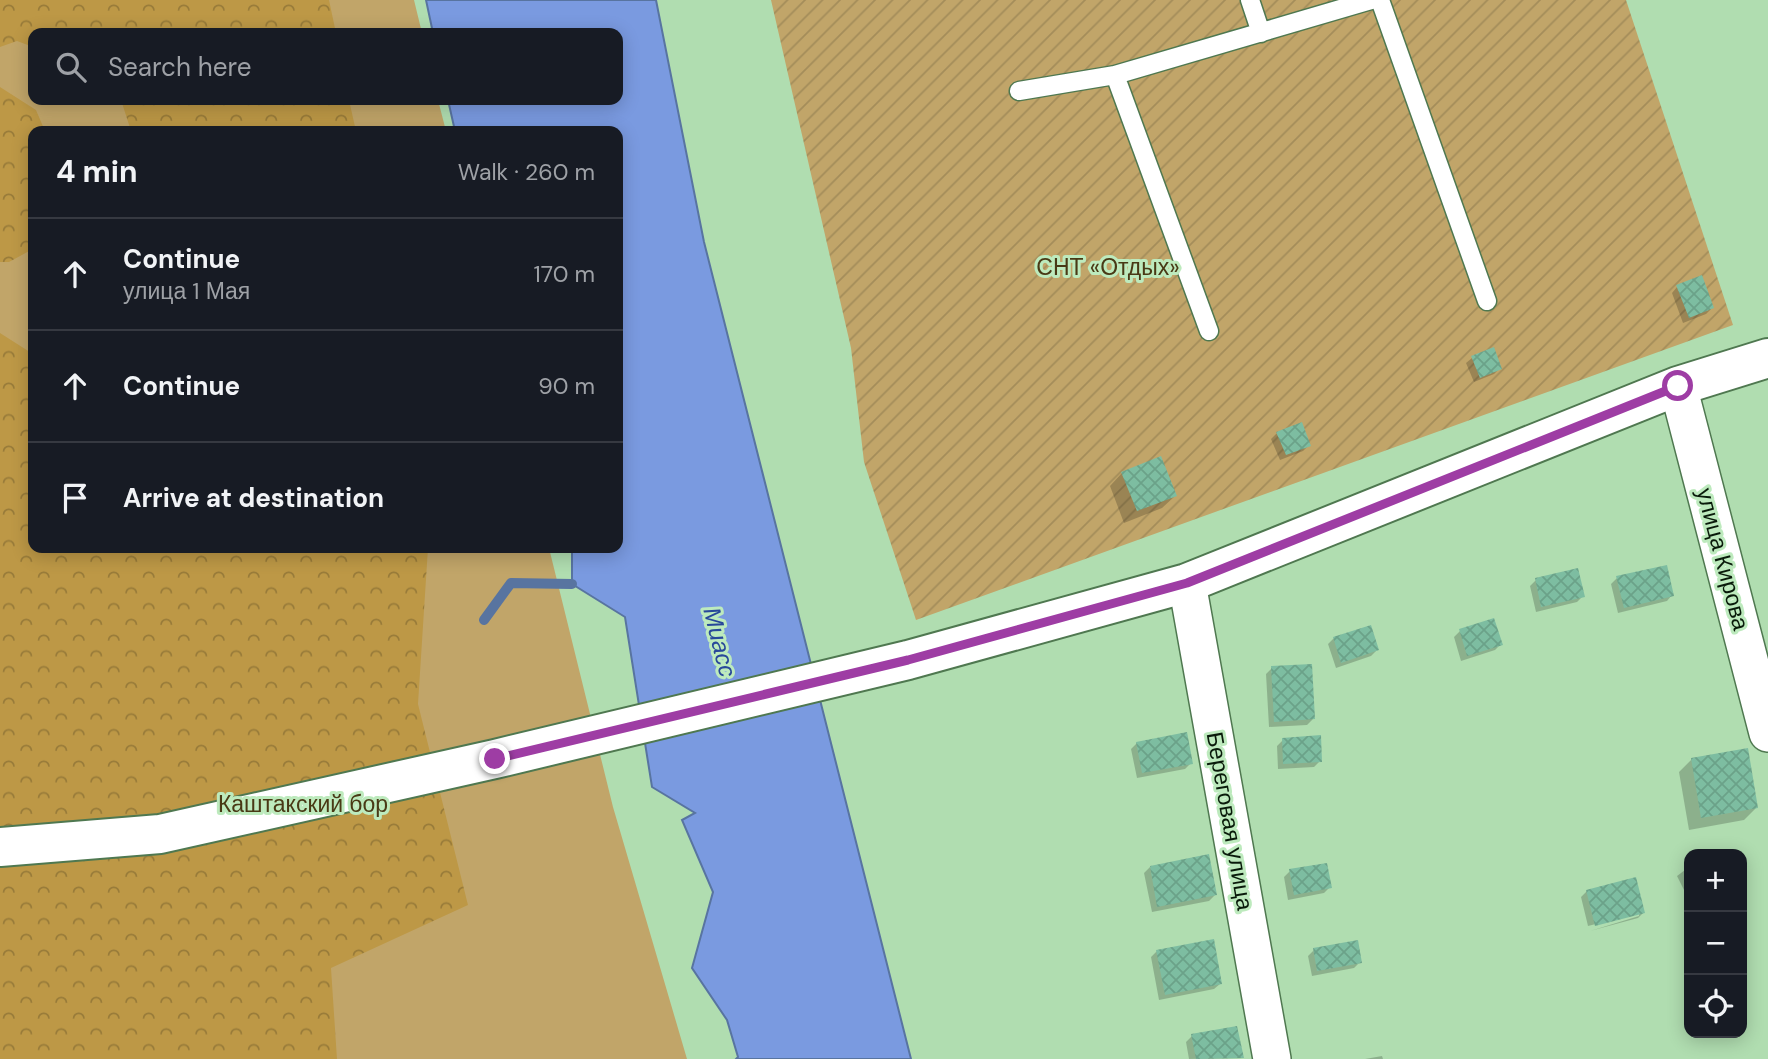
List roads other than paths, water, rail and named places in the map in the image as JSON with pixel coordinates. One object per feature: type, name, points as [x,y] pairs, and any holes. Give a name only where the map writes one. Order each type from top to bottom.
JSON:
[{"type":"main road","points":[[0,847],[160,834],[480,762],[908,660],[1187,583],[1678,386],[1768,358]]},
{"type":"street","name":"улица Кирова","points":[[1678,386],[1768,733]]},
{"type":"street","name":"Береговая улица","points":[[1187,583],[1272,1059]]},
{"type":"lane","points":[[1250,0],[1261,33]]},
{"type":"lane","points":[[1019,91],[1115,75],[1371,0]]},
{"type":"lane","points":[[1381,0],[1487,301]]},
{"type":"lane","points":[[1115,75],[1209,331]]},
{"type":"water","name":"Миасс","points":[[426,0],[656,0],[704,242],[911,1059],[736,1059],[738,1057],[727,1020],[692,968],[713,892],[682,820],[695,813],[652,787],[625,617],[572,584],[572,553],[623,553],[623,126],[454,126],[449,105],[623,105],[623,28],[432,28]]},
{"type":"waterway","points":[[484,620],[511,583],[572,584]]},
{"type":"park label","name":"СНТ «Отдых»","points":[[1108,267]]},
{"type":"park label","name":"Каштакский бор","points":[[303,804]]}]
